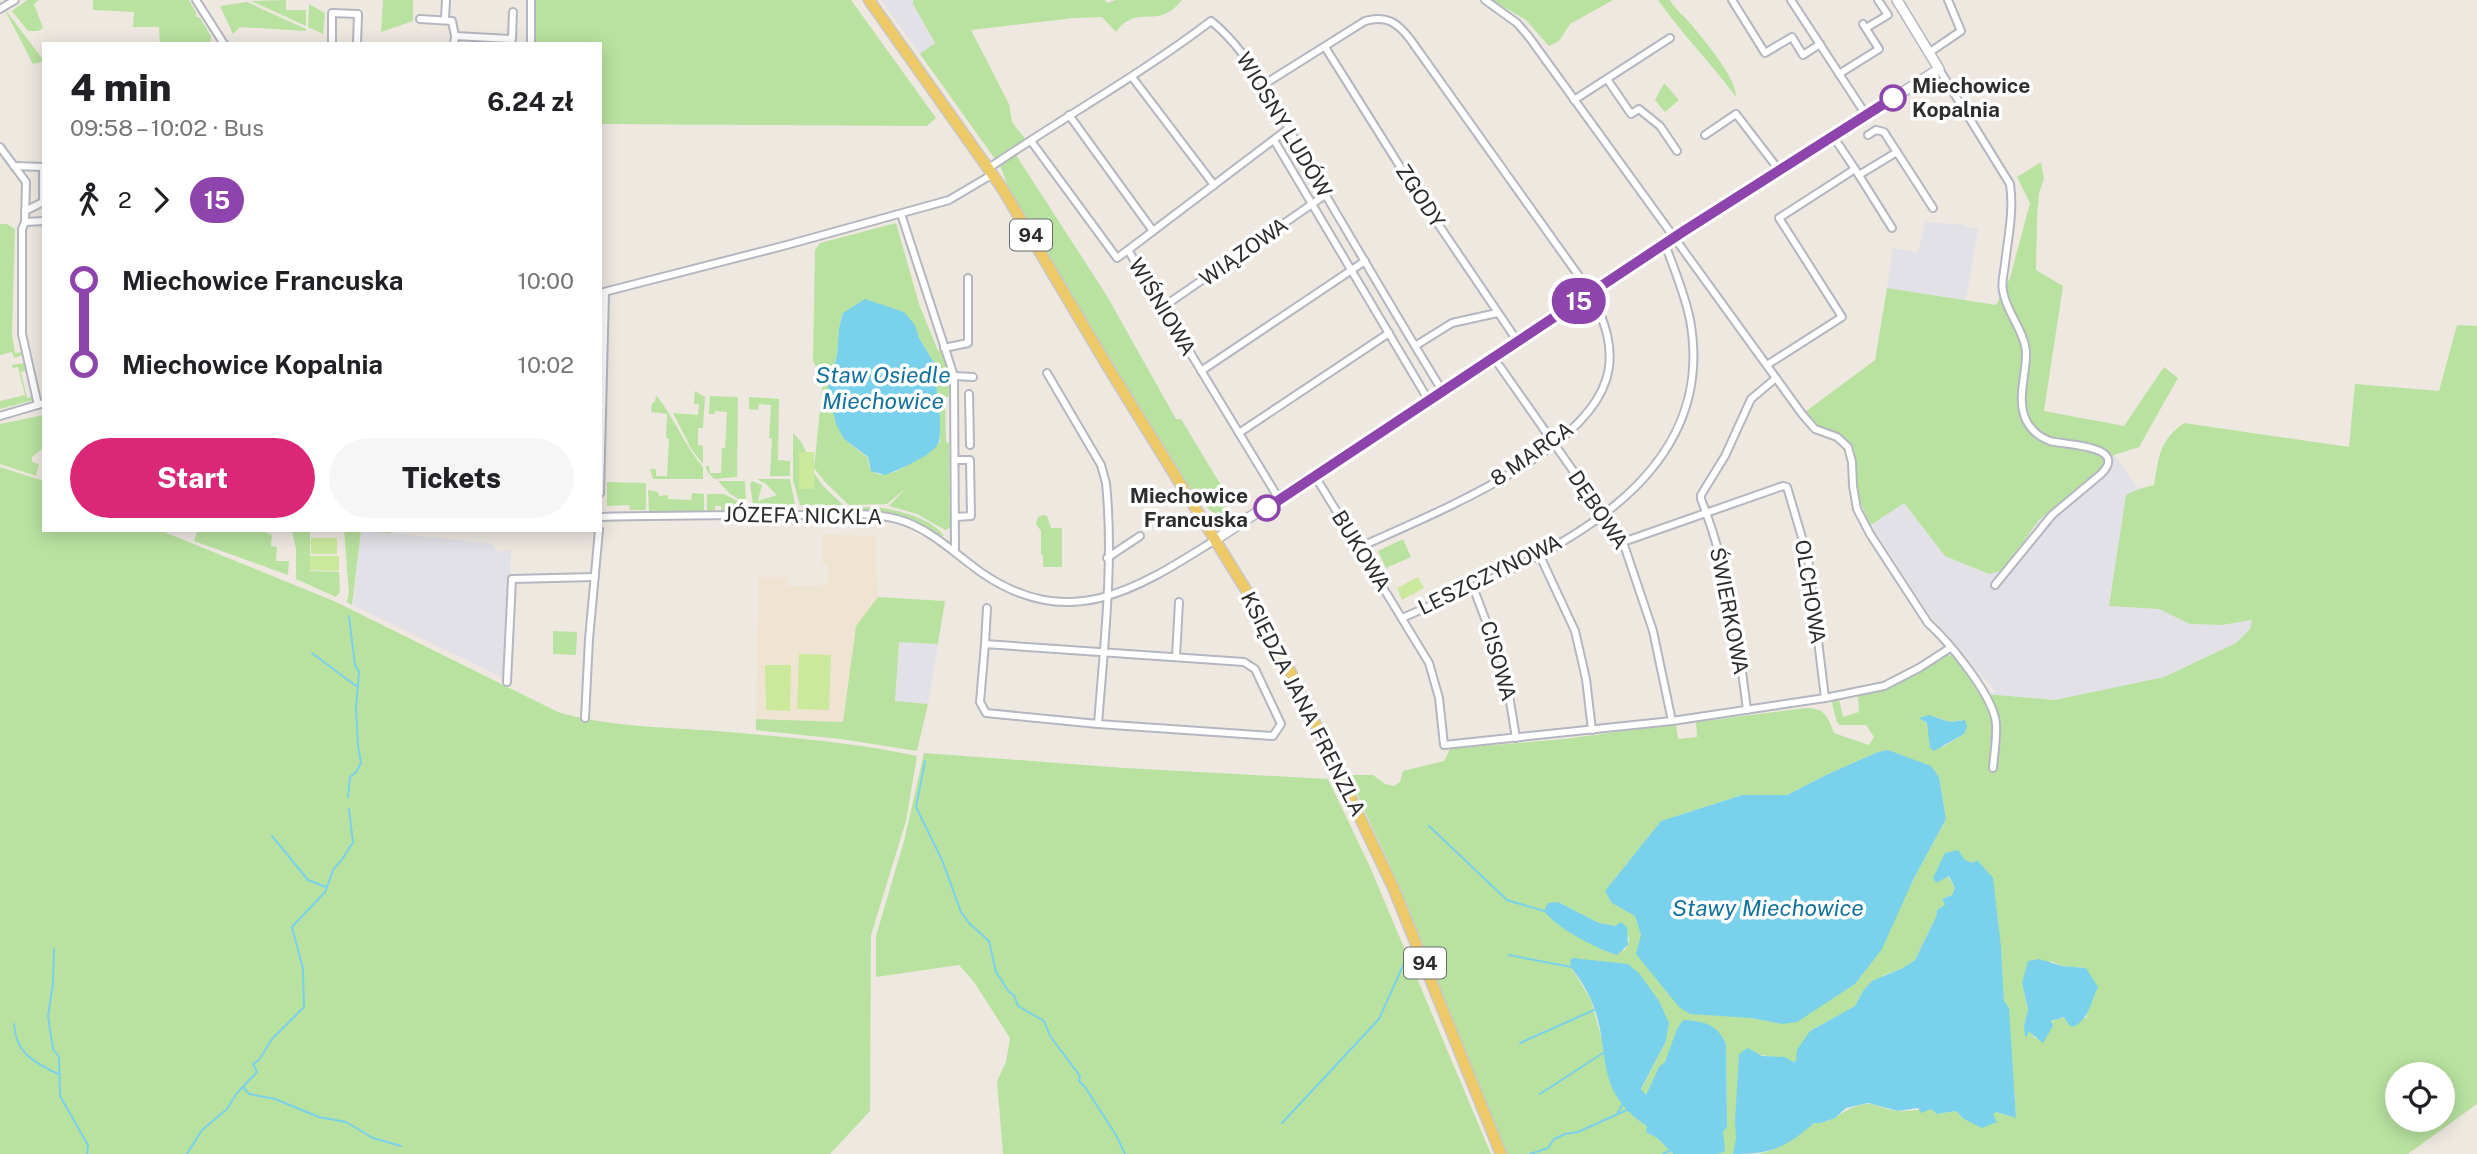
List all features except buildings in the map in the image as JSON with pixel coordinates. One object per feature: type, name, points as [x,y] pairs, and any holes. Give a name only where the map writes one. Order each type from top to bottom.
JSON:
[{"type":"main road","name":"KSIĘDZA JANA FRENZLA","points":[[869,0],[991,171],[1269,627],[1415,939],[1501,1154]]},
{"type":"street","points":[[0,9],[15,0]]},
{"type":"street","points":[[196,0],[222,42]]},
{"type":"street","points":[[445,19],[446,0]]},
{"type":"street","points":[[531,0],[531,42]]},
{"type":"street","points":[[1485,0],[1517,23],[1574,100],[1669,241],[1815,429],[1838,437],[1848,447],[1857,509],[1870,534],[1928,624],[1986,694],[1996,723],[1993,768]]},
{"type":"street","points":[[1732,0],[1765,53],[1792,37],[1803,55],[1820,44]]},
{"type":"street","points":[[1791,0],[1866,115]]},
{"type":"street","points":[[1839,74],[1879,49],[1865,26],[1888,15],[1878,0]]},
{"type":"street","points":[[1897,0],[2010,184],[2013,205],[2002,285],[2007,307],[2026,347],[2022,401],[2027,422],[2040,437],[2096,449],[2105,453],[2108,460],[2107,468],[2101,474],[2052,515],[1995,585]]},
{"type":"street","points":[[1930,51],[1961,31],[1948,0]]},
{"type":"street","points":[[419,19],[452,21],[455,40],[512,38],[513,12]]},
{"type":"street","points":[[332,42],[332,13],[358,14],[357,42]]},
{"type":"street","name":"8 MARCA","points":[[1325,47],[1365,21],[1374,19],[1388,20],[1403,30],[1591,293],[1605,324],[1609,341],[1607,378],[1599,398],[1589,413],[1553,445],[1479,490],[1358,548]]},
{"type":"street","name":"WIOSNY LUDÓW","points":[[991,171],[1069,115],[1132,77],[1211,21],[1229,35],[1263,85],[1325,195],[1443,392]]},
{"type":"street","points":[[1574,100],[1670,38]]},
{"type":"street","points":[[1263,85],[1325,47]]},
{"type":"street","name":"ZGODY","points":[[1325,47],[1518,342]]},
{"type":"street","points":[[1215,540],[1430,401],[1669,241],[1939,69]]},
{"type":"street","points":[[1132,77],[1214,184]]},
{"type":"street","points":[[1607,79],[1631,114],[1639,109],[1660,126],[1677,151]]},
{"type":"street","points":[[1705,135],[1736,114],[1779,170]]},
{"type":"street","points":[[1069,115],[1153,231]]},
{"type":"street","points":[[1128,250],[1288,129]]},
{"type":"street","points":[[1868,135],[1876,130],[1884,132],[1933,208]]},
{"type":"street","points":[[1833,136],[1892,228]]},
{"type":"street","name":"WIOSNY LUDÓW","points":[[1274,140],[1430,401]]},
{"type":"street","name":"WIŚNIOWA","points":[[1031,141],[1117,258],[1128,250],[1279,499]]},
{"type":"street","points":[[0,147],[26,182],[25,222],[22,229],[22,334],[41,404],[0,416]]},
{"type":"street","points":[[1767,365],[1842,317],[1779,218],[1897,152]]},
{"type":"street","points":[[14,166],[42,167]]},
{"type":"street","points":[[602,359],[603,292],[949,200],[991,171]]},
{"type":"street","name":"WIĄZOWA","points":[[1163,307],[1325,195]]},
{"type":"street","points":[[25,211],[42,202]]},
{"type":"street","points":[[901,214],[954,376],[955,552]]},
{"type":"street","points":[[25,222],[42,221]]},
{"type":"street","name":"LESZCZYNOWA","points":[[1402,618],[1539,556],[1605,515],[1646,477],[1663,453],[1685,407],[1692,368],[1691,321],[1669,241]]},
{"type":"street","points":[[1201,371],[1365,261]]},
{"type":"street","points":[[944,348],[968,343],[968,278]]},
{"type":"street","points":[[1415,346],[1452,323],[1497,313]]},
{"type":"street","points":[[1239,433],[1389,332]]},
{"type":"street","name":"DĘBOWA","points":[[1494,358],[1623,542],[1653,631],[1672,721]]},
{"type":"street","points":[[1047,373],[1101,466],[1108,502],[1108,597],[1098,724]]},
{"type":"street","points":[[954,376],[972,377]]},
{"type":"street","points":[[1623,542],[1706,513],[1701,495],[1724,456],[1751,399],[1776,377]]},
{"type":"street","points":[[969,394],[970,445]]},
{"type":"street","points":[[953,415],[970,414]]},
{"type":"street","points":[[955,460],[970,460],[971,516],[955,517]]},
{"type":"street","name":"BUKOWA","points":[[1315,476],[1429,663],[1436,680],[1444,745],[1516,738]]},
{"type":"street","name":"OLCHOWA","points":[[1706,513],[1783,486],[1787,487],[1808,558],[1825,698]]},
{"type":"street","name":"ŚWIERKOWA","points":[[1706,513],[1723,563],[1730,595],[1747,709]]},
{"type":"street","name":"JÓZEFA NICKLA","points":[[602,517],[702,514],[873,515],[896,519],[916,526],[1001,585],[1033,598],[1083,602],[1108,597],[1147,580],[1215,540]]},
{"type":"street","points":[[585,718],[599,532]]},
{"type":"street","points":[[1107,558],[1140,536]]},
{"type":"street","points":[[1539,556],[1575,631],[1586,679],[1592,730]]},
{"type":"street","points":[[507,682],[512,579],[595,577]]},
{"type":"street","name":"CISOWA","points":[[1473,587],[1505,671],[1516,738]]},
{"type":"street","points":[[1176,657],[1179,602]]},
{"type":"street","points":[[985,645],[1244,662],[1255,670],[1282,724],[1273,736],[986,713],[980,702],[987,608]]},
{"type":"street","points":[[1516,738],[1672,721],[1825,698],[1884,686],[1950,648]]},
{"type":"shaded area","points":[[881,0],[913,0],[935,44],[920,54]]},
{"type":"shaded area","points":[[1925,222],[1966,225],[1967,228],[1978,229],[1966,300],[1887,288],[1893,248],[1918,252]]},
{"type":"shaded area","points":[[2114,455],[2139,489],[2126,496],[2109,606],[2159,609],[2190,624],[2222,625],[2253,620],[2250,629],[2236,643],[2164,677],[2055,700],[1986,694],[1996,692],[1928,612],[1871,525],[1903,503],[1945,556],[1989,574],[2008,564],[2038,521]]},
{"type":"shaded area","points":[[361,532],[487,543],[493,545],[497,551],[511,550],[506,675],[501,677],[353,605]]},
{"type":"shaded area","points":[[823,534],[875,536],[878,597],[856,626],[843,722],[756,719],[759,577],[787,577],[788,586],[827,585],[828,564],[822,564]]},
{"type":"shaded area","points":[[899,641],[938,644],[928,704],[895,702]]},
{"type":"green space","points":[[27,0],[39,0],[34,4],[43,28],[38,31],[28,31],[12,11]]},
{"type":"green space","points":[[93,0],[189,0],[197,14],[195,16],[200,18],[211,36],[211,41],[160,42],[159,27],[133,27],[134,12],[93,10]]},
{"type":"green space","points":[[286,0],[286,10],[306,10],[306,26],[251,1]]},
{"type":"green space","points":[[383,0],[413,0],[413,21],[381,32]]},
{"type":"green space","points":[[534,0],[851,0],[936,118],[927,126],[602,124],[602,42],[534,42]]},
{"type":"green space","points":[[913,0],[1105,0],[1107,3],[1116,0],[1182,0],[1162,15],[1129,20],[1116,32],[1102,17],[971,30],[1009,104],[1012,122],[1026,140],[995,159],[920,54],[935,43]]},
{"type":"green space","points":[[1492,0],[1613,0],[1570,24],[1559,41],[1549,46],[1526,20]]},
{"type":"green space","points":[[1658,0],[1670,0],[1701,37],[1731,79],[1736,97],[1677,25]]},
{"type":"green space","points":[[247,2],[306,31],[240,27],[233,34],[220,6]]},
{"type":"green space","points":[[309,4],[325,13],[323,34],[308,27]]},
{"type":"green space","points":[[6,12],[42,58],[42,62],[33,64]]},
{"type":"green space","points":[[1664,83],[1679,100],[1665,112],[1655,100]]},
{"type":"green space","points":[[1016,155],[1107,296],[1176,419],[1181,419],[1222,487],[1218,493],[1229,513],[1221,518],[1202,503],[1187,482],[1012,197],[1000,165]]},
{"type":"green space","points":[[2041,162],[2044,179],[2039,193],[2036,270],[2063,286],[2044,411],[2124,426],[2164,367],[2178,378],[2139,447],[2114,455],[2038,521],[2008,564],[2000,571],[1989,574],[1945,556],[1904,503],[1871,525],[1857,493],[1854,459],[1846,439],[1817,427],[1805,412],[1875,360],[1887,288],[1996,305],[2010,278],[2030,203],[2017,177]]},
{"type":"green space","points":[[896,223],[919,304],[938,351],[942,352],[948,372],[949,396],[945,398],[946,442],[949,443],[950,528],[945,530],[917,514],[889,506],[906,488],[887,504],[849,505],[814,468],[823,380],[813,361],[815,250],[820,243]],"holes":[[[843,313],[915,325],[919,338],[939,371],[936,396],[940,442],[901,469],[878,474],[869,466],[868,458],[844,439],[828,386],[837,356],[839,328]]]},
{"type":"green space","points":[[0,224],[7,224],[15,229],[12,334],[15,353],[22,352],[23,355],[14,358],[12,352],[0,355]]},
{"type":"green space","points":[[2457,325],[2477,326],[2477,1104],[2455,1120],[2455,1062],[2385,1062],[2385,1132],[2438,1132],[2408,1154],[1756,1154],[1780,1147],[1814,1123],[1827,1121],[1865,1104],[1897,1111],[1931,1109],[1937,1114],[1956,1111],[1964,1119],[1996,1112],[2016,1118],[2001,947],[1977,860],[1973,863],[1965,860],[1943,880],[1948,876],[1955,888],[1952,895],[1942,899],[1946,905],[1937,910],[1915,960],[1885,975],[1863,991],[1855,1006],[1810,1031],[1796,1061],[1754,1054],[1736,1109],[1733,1154],[1719,1154],[1723,1131],[1727,1127],[1726,1045],[1719,1033],[1704,1023],[1683,1021],[1647,1096],[1641,1090],[1666,1041],[1571,967],[1591,1000],[1601,1036],[1641,1122],[1647,1126],[1647,1132],[1673,1154],[1506,1154],[1400,887],[1348,775],[1373,775],[1385,784],[1394,786],[1400,782],[1403,771],[1444,761],[1450,749],[1564,739],[1676,724],[1678,739],[1697,737],[1696,722],[1806,708],[1825,714],[1834,733],[1869,745],[1874,737],[1866,725],[1840,725],[1831,700],[1839,699],[1843,717],[1859,712],[1858,696],[1896,684],[1948,655],[1953,656],[1981,693],[1986,694],[2055,700],[2164,677],[2236,643],[2250,629],[2252,620],[2222,625],[2190,624],[2159,609],[2109,606],[2126,495],[2154,485],[2165,443],[2184,423],[2349,447],[2355,384],[2439,391]],"holes":[[[1936,717],[1950,722],[1962,720],[1964,734],[1943,747],[1929,742],[1929,726],[1923,720]],[[1888,750],[1939,777],[1946,819],[1913,880],[1782,1024],[1751,1018],[1641,935],[1635,916],[1605,891],[1661,821],[1742,795],[1787,795],[1828,774]],[[1558,902],[1599,923],[1616,926],[1629,938],[1624,951]],[[2051,961],[2062,966],[2086,968],[2090,1003],[2086,1018],[2057,1019],[2036,1039],[2024,1026],[2028,1009],[2022,983]]]},
{"type":"green space","points":[[25,363],[27,370],[21,372],[27,398],[33,396],[34,400],[0,409],[0,401],[25,395],[18,367],[13,368],[12,365]]},
{"type":"green space","points":[[695,391],[705,397],[703,428],[698,428],[698,445],[703,446],[703,464],[692,450],[673,413],[698,415],[699,404],[694,404]]},
{"type":"green space","points":[[656,395],[703,467],[703,479],[653,479],[650,469],[656,469],[656,476],[667,476],[669,439],[666,438],[667,414],[651,412]]},
{"type":"green space","points":[[710,396],[738,397],[737,477],[714,479],[707,471],[706,466],[709,466],[710,473],[721,473],[727,412],[715,411],[715,414],[709,414]]},
{"type":"green space","points":[[749,397],[779,399],[778,460],[790,461],[790,476],[770,476],[771,405],[759,404],[758,410],[749,409]]},
{"type":"green space","points":[[42,415],[42,449],[32,457],[32,462],[39,464],[36,476],[0,464],[0,424]]},
{"type":"green space","points":[[793,433],[806,452],[800,452],[814,489],[814,473],[822,485],[843,505],[800,505],[793,480]]},
{"type":"green space","points":[[799,452],[814,452],[814,489],[799,489]]},
{"type":"green space","points":[[0,467],[42,480],[42,532],[164,532],[334,601],[558,712],[617,724],[817,740],[917,756],[906,821],[871,935],[870,1111],[830,1154],[0,1154]]},
{"type":"green space","points":[[757,479],[790,479],[795,505],[753,505],[750,484],[752,481],[762,485],[758,501],[777,495]]},
{"type":"green space","points":[[718,481],[745,481],[746,503],[730,494]]},
{"type":"green space","points":[[607,482],[646,483],[646,510],[630,510],[629,505],[607,506]]},
{"type":"green space","points":[[648,490],[658,492],[659,496],[668,495],[668,499],[691,500],[692,493],[704,494],[704,512],[649,511]]},
{"type":"green space","points":[[707,494],[724,494],[747,506],[746,511],[721,511],[721,506],[715,506],[715,511],[707,511]]},
{"type":"green space","points":[[875,507],[922,519],[944,536],[901,517],[845,512],[843,508]]},
{"type":"green space","points":[[1047,516],[1051,528],[1062,528],[1062,567],[1043,567],[1041,531],[1036,524],[1038,517]]},
{"type":"green space","points":[[197,532],[265,532],[272,535],[271,546],[277,547],[276,561],[289,561],[288,575],[194,541]]},
{"type":"green space","points":[[292,532],[310,532],[310,571],[339,572],[340,592],[336,597],[296,579],[296,549]]},
{"type":"green space","points":[[344,532],[361,532],[352,605],[347,602],[349,593]]},
{"type":"green space","points":[[311,538],[337,538],[337,554],[311,554]]},
{"type":"green space","points":[[1403,539],[1411,557],[1386,568],[1378,551]]},
{"type":"green space","points":[[310,556],[339,556],[339,571],[310,570]]},
{"type":"green space","points":[[1418,577],[1424,588],[1402,600],[1397,588]]},
{"type":"green space","points":[[878,597],[945,601],[938,644],[899,642],[895,701],[928,704],[917,751],[756,730],[756,719],[843,722],[856,626]]},
{"type":"green space","points":[[553,631],[577,632],[576,655],[553,654]]},
{"type":"green space","points":[[799,654],[831,655],[829,710],[797,709]]},
{"type":"green space","points":[[765,665],[791,665],[790,711],[766,710]]},
{"type":"green space","points":[[924,753],[1328,779],[1370,867],[1491,1154],[1003,1154],[997,1081],[1006,1062],[1010,1038],[974,982],[959,965],[876,977],[876,936],[904,841]]},
{"type":"water","name":"Staw Osiedle Miechowice","points":[[865,299],[904,312],[915,325],[919,338],[939,371],[937,385],[940,429],[937,446],[916,461],[885,475],[871,471],[868,457],[844,439],[836,424],[828,386],[837,356],[843,313]]},
{"type":"water","points":[[1929,715],[1950,722],[1965,720],[1967,727],[1964,734],[1934,751],[1930,748],[1927,723],[1919,718]]},
{"type":"water","name":"Stawy Miechowice","points":[[1888,750],[1931,766],[1939,777],[1946,819],[1913,880],[1882,949],[1855,984],[1797,1022],[1782,1024],[1751,1018],[1690,1014],[1679,1007],[1636,954],[1641,935],[1635,916],[1612,903],[1605,891],[1661,821],[1742,795],[1787,795],[1828,774]]},
{"type":"water","name":"Stawy Miechowice","points":[[1958,850],[1965,860],[1973,863],[1977,860],[1993,878],[2004,1001],[2009,1008],[2016,1118],[1996,1112],[1993,1114],[1997,1122],[1982,1128],[1964,1119],[1956,1111],[1937,1114],[1931,1109],[1921,1113],[1918,1108],[1898,1111],[1868,1103],[1846,1108],[1835,1118],[1814,1123],[1777,1148],[1758,1153],[1733,1154],[1739,1054],[1748,1048],[1762,1056],[1785,1057],[1796,1061],[1797,1050],[1810,1031],[1855,1006],[1872,981],[1915,960],[1937,910],[1945,905],[1942,899],[1952,895],[1955,888],[1949,876],[1936,883],[1933,878],[1945,853]]},
{"type":"water","points":[[1558,902],[1599,923],[1616,926],[1620,922],[1627,927],[1628,945],[1617,955],[1567,931],[1544,911],[1548,903]]},
{"type":"water","points":[[1572,958],[1628,964],[1639,973],[1659,1001],[1669,1023],[1666,1041],[1641,1089],[1646,1095],[1659,1067],[1665,1062],[1683,1020],[1704,1023],[1719,1032],[1726,1045],[1727,1127],[1723,1132],[1725,1151],[1719,1154],[1673,1154],[1657,1138],[1646,1132],[1647,1126],[1629,1112],[1610,1083],[1597,1018],[1587,991],[1571,967]]},
{"type":"water","points":[[2039,959],[2062,966],[2086,968],[2098,987],[2083,1020],[2073,1027],[2064,1017],[2051,1021],[2053,1026],[2043,1043],[2028,1031],[2027,1037],[2025,1036],[2024,1026],[2028,1009],[2022,983],[2028,961]]},
{"type":"waterway","points":[[348,797],[350,777],[361,763],[356,709],[359,672],[355,665],[349,616]]},
{"type":"waterway","points":[[312,653],[356,686]]},
{"type":"waterway","points":[[925,761],[916,807],[942,860],[961,912],[989,941],[996,972],[1014,995],[1018,1006],[1044,1021],[1050,1036],[1080,1076],[1079,1081],[1116,1135],[1125,1154]]},
{"type":"waterway","points":[[187,1154],[202,1130],[227,1109],[237,1093],[257,1072],[253,1064],[259,1060],[272,1039],[304,1007],[303,969],[292,927],[325,892],[334,868],[353,843],[349,809]]},
{"type":"waterway","points":[[1429,826],[1507,900],[1544,911]]},
{"type":"waterway","points":[[272,836],[308,880],[326,887]]},
{"type":"waterway","points":[[54,949],[48,1016],[53,1049],[59,1057],[60,1096],[88,1145],[87,1154]]},
{"type":"waterway","points":[[1509,955],[1571,967]]},
{"type":"waterway","points":[[1282,1123],[1379,1019],[1407,957]]},
{"type":"waterway","points":[[1520,1043],[1594,1010]]},
{"type":"waterway","points":[[14,1024],[22,1050],[34,1061],[58,1074]]},
{"type":"waterway","points":[[1540,1094],[1603,1053]]},
{"type":"waterway","points":[[244,1088],[249,1094],[275,1099],[319,1117],[346,1122],[373,1138],[401,1146]]},
{"type":"waterway","points":[[1617,1114],[1623,1104]]},
{"type":"waterway","points":[[1530,1154],[1548,1148],[1554,1139],[1578,1132],[1629,1109]]},
{"type":"waterway","points":[[1663,1154],[1669,1151]]},
{"type":"bus line","name":"15","points":[[1267,508],[1684,231],[1893,98]]},
{"type":"place","name":"Miechowice Kopalnia","points":[[1893,98]]},
{"type":"place","name":"Miechowice Francuska","points":[[1267,508]]}]
